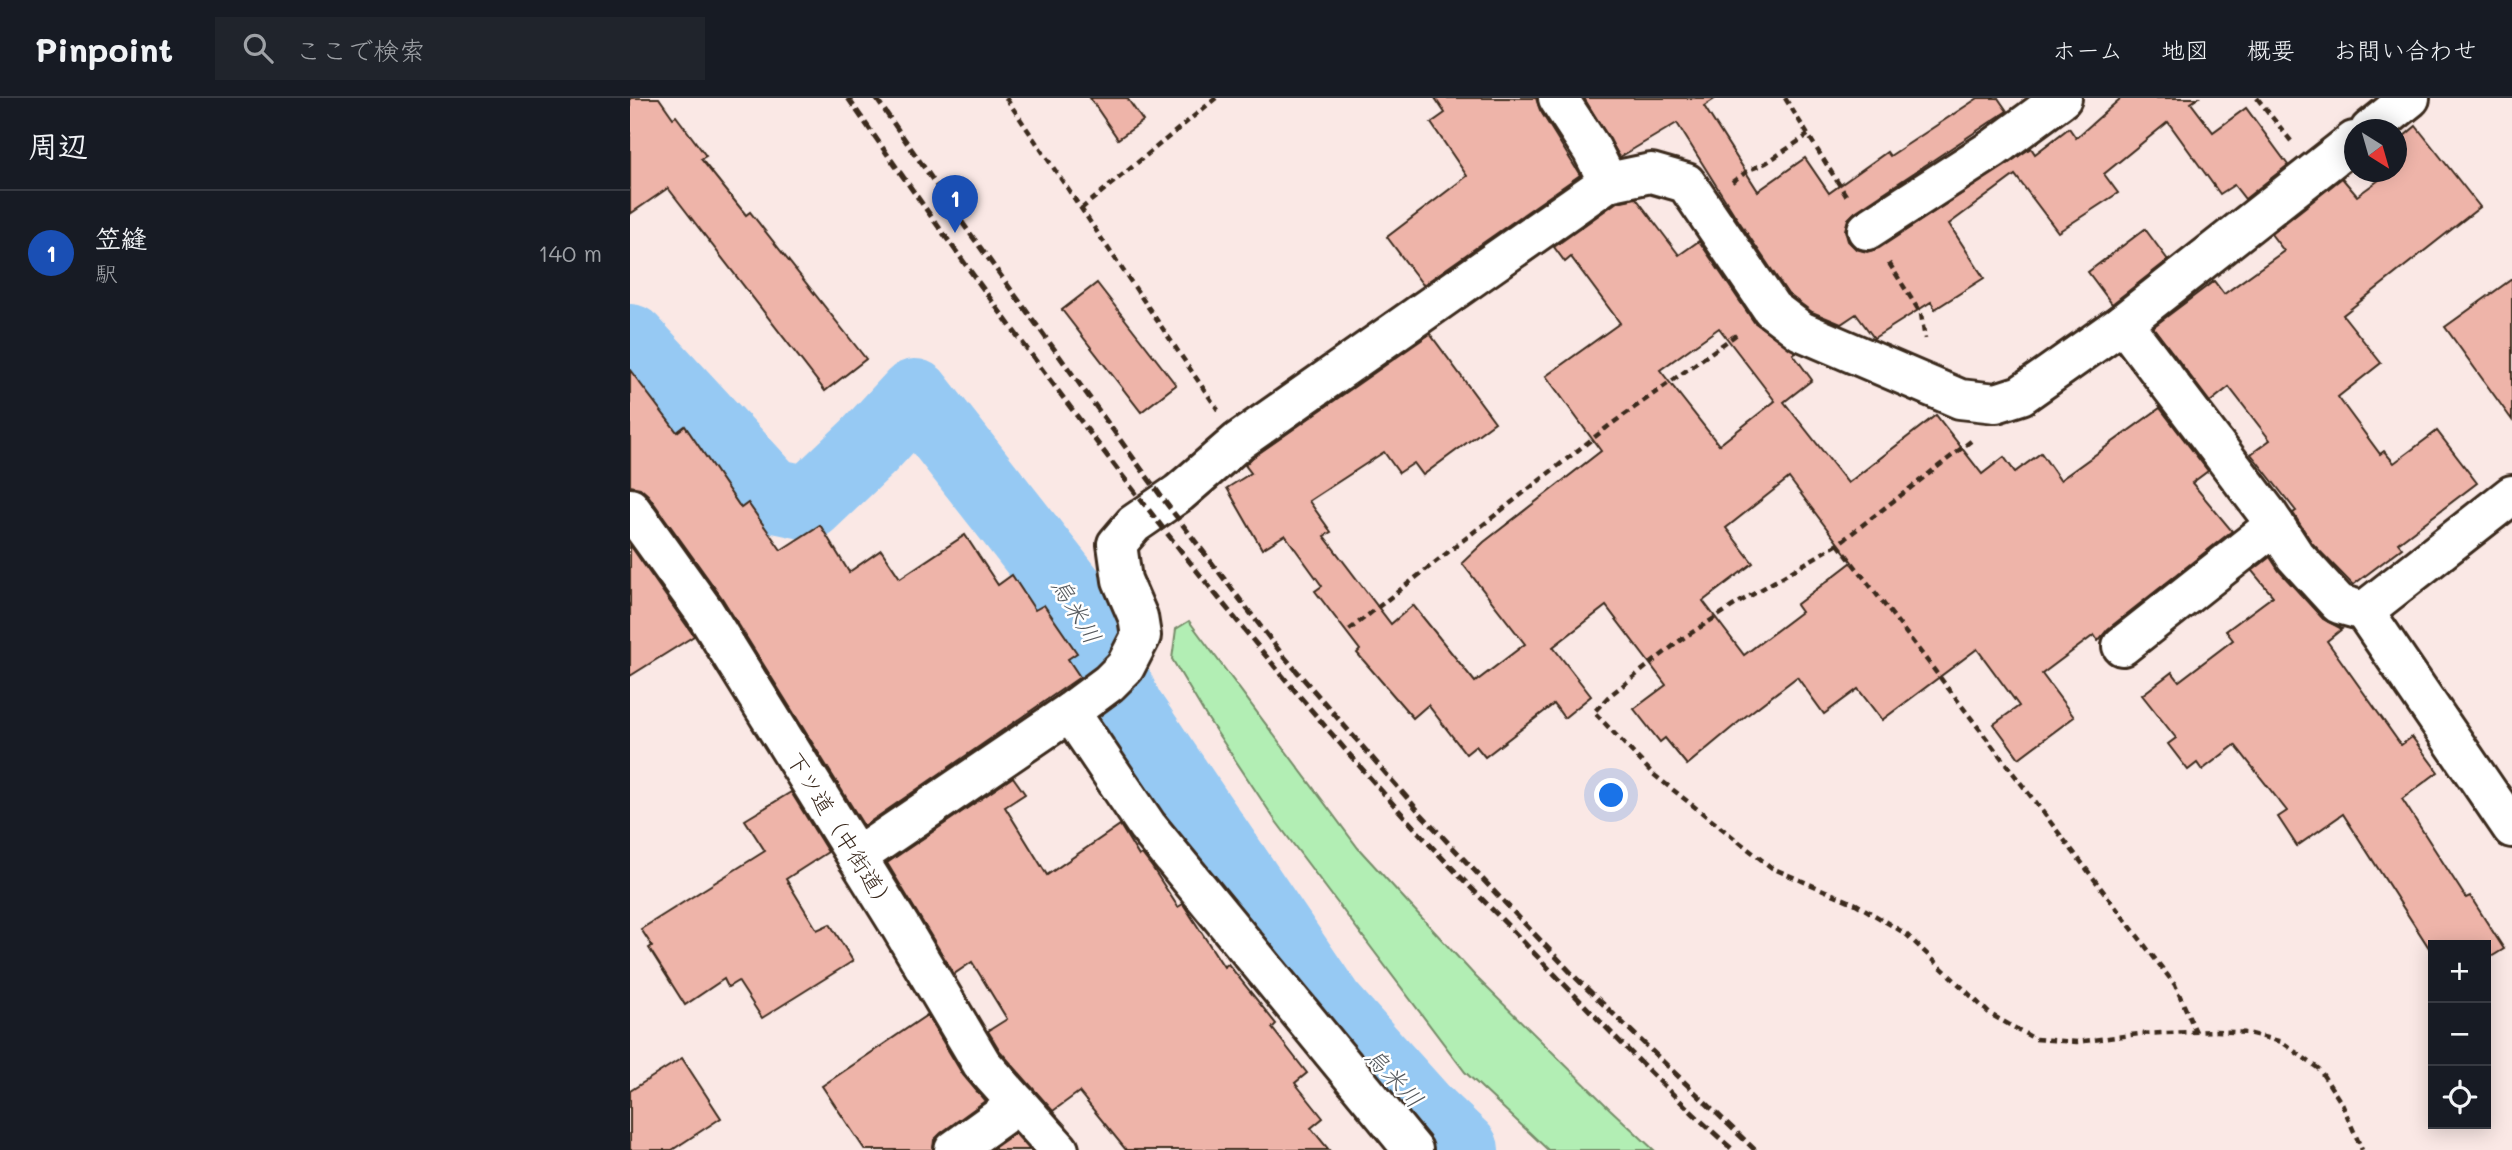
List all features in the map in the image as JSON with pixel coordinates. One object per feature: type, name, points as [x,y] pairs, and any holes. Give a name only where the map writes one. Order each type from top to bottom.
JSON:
[{"type":"street","points":[[1558,98],[1592,150],[1608,183]]},
{"type":"street","points":[[1867,230],[1994,148],[2062,98]]},
{"type":"street","points":[[2384,119],[2410,98]]},
{"type":"street","points":[[857,857],[1070,712],[1109,683],[1125,667],[1141,636],[1138,617],[1122,580],[1117,544],[1134,524],[1179,493],[1239,441],[1608,183],[1651,173],[1686,183],[1772,309],[1801,331],[1960,399],[1996,403],[2021,395],[2123,323],[2344,149]]},
{"type":"street","points":[[2123,323],[2275,525],[2295,556],[2339,604],[2364,611],[2512,828]]},
{"type":"street","points":[[2364,611],[2512,495]]},
{"type":"street","name":"下ツ道（中街道）","points":[[630,508],[704,611],[982,1064],[1059,1150]]},
{"type":"street","points":[[2122,646],[2275,525]]},
{"type":"street","points":[[1070,712],[1147,827],[1413,1150]]},
{"type":"street","points":[[954,1150],[1018,1104]]},
{"type":"path","points":[[1006,98],[1239,441]]},
{"type":"path","points":[[1081,209],[1216,98]]},
{"type":"path","points":[[2257,98],[2315,172]]},
{"type":"path","points":[[1701,204],[1749,170],[1766,163],[1808,135]]},
{"type":"path","points":[[1349,630],[1610,425],[1772,309]]},
{"type":"path","points":[[2008,399],[1984,431],[1838,544],[1732,606],[1682,639],[1608,696],[1594,712],[1653,774],[1772,869],[1856,904],[1906,934],[1990,1014],[2035,1039],[2077,1042],[2139,1034],[2196,1032],[2248,1033],[2282,1042],[2319,1069],[2342,1104],[2362,1150]]},
{"type":"path","points":[[1838,544],[2175,985],[2196,1032]]},
{"type":"green space","points":[[1189,621],[1358,848],[1476,977],[1654,1150],[1548,1150],[1465,1072],[1275,820],[1206,716],[1172,659],[1176,629]]},
{"type":"building","points":[[630,98],[659,98],[673,118],[676,116],[706,156],[701,159],[746,215],[750,212],[866,359],[825,391],[668,188],[630,214]]},
{"type":"building","points":[[1090,98],[1127,98],[1143,121],[1118,139]]},
{"type":"building","points":[[1435,98],[1536,98],[1540,110],[1580,175],[1423,285],[1387,237],[1467,176],[1431,123],[1445,113]]},
{"type":"building","points":[[1584,98],[1716,98],[1704,106],[1758,191],[1805,158],[1829,193],[1887,152],[1890,156],[1978,98],[1998,98],[2007,111],[1848,219],[1845,230],[1848,241],[1856,249],[1867,252],[1879,248],[2031,148],[2035,154],[2069,128],[2076,138],[2121,98],[2198,98],[2191,103],[2213,132],[2246,108],[2288,165],[2245,199],[2234,185],[2220,194],[2168,122],[2104,174],[2118,193],[2058,232],[2015,175],[1949,224],[1984,278],[1935,309],[1931,302],[1874,338],[1856,314],[1841,324],[1812,312],[1788,294],[1677,123],[1620,157]]},
{"type":"building","points":[[2416,126],[2480,207],[2343,315],[2381,363],[2338,397],[2380,454],[2384,451],[2394,463],[2437,431],[2477,483],[2398,543],[2402,548],[2353,585],[2312,543],[2293,513],[2296,511],[2251,454],[2270,440],[2229,387],[2210,402],[2153,327],[2214,281],[2224,294],[2284,251],[2271,234],[2342,178],[2357,196],[2376,182],[2407,182],[2407,134]]},
{"type":"building","points":[[1636,198],[1679,255],[1699,241],[1754,322],[1796,352],[1793,354],[1812,380],[1784,402],[1848,483],[1936,415],[1982,474],[2004,457],[2015,472],[2041,453],[2060,480],[2160,408],[2208,471],[2192,483],[2232,531],[2108,629],[2098,641],[2094,635],[2042,674],[2074,717],[2019,758],[1994,724],[2019,706],[1977,649],[1882,720],[1858,689],[1824,714],[1797,677],[1687,765],[1665,738],[1660,742],[1634,709],[1666,685],[1606,606],[1553,647],[1591,696],[1564,718],[1554,704],[1485,757],[1476,746],[1466,754],[1428,705],[1413,718],[1357,653],[1360,650],[1315,591],[1322,586],[1285,535],[1262,549],[1227,488],[1251,473],[1245,465],[1252,458],[1430,334],[1495,422],[1423,475],[1414,463],[1399,473],[1384,452],[1309,501],[1331,532],[1324,536],[1391,624],[1413,605],[1475,682],[1525,644],[1462,563],[1484,542],[1601,451],[1546,376],[1620,323],[1571,257],[1565,262],[1554,247],[1617,202]],"holes":[[[1719,328],[1775,401],[1719,445],[1660,370]],[[1789,478],[1852,562],[1796,605],[1801,612],[1744,655],[1703,601],[1753,563],[1726,528]]]},
{"type":"building","points":[[2145,229],[2168,260],[2112,304],[2088,272]]},
{"type":"building","points":[[2512,279],[2512,420],[2445,327]]},
{"type":"building","points":[[1097,283],[1176,385],[1141,412],[1062,310]]},
{"type":"building","points":[[630,370],[677,432],[685,426],[741,508],[748,503],[781,550],[820,525],[849,572],[881,550],[900,578],[965,535],[998,585],[1012,575],[1035,610],[1044,605],[1077,653],[1068,659],[1080,677],[864,826],[722,598],[648,495],[640,488],[630,486]]},
{"type":"building","points":[[630,545],[694,636],[630,676]]},
{"type":"building","points":[[2270,557],[2279,571],[2323,619],[2342,629],[2327,641],[2401,745],[2412,737],[2438,772],[2402,799],[2466,898],[2470,896],[2504,949],[2491,957],[2491,940],[2428,940],[2428,946],[2343,814],[2297,846],[2278,817],[2287,811],[2235,745],[2202,770],[2197,763],[2188,770],[2168,744],[2176,738],[2142,695],[2172,672],[2179,681],[2233,640],[2226,631],[2273,596],[2252,571]]},
{"type":"building","points":[[1013,777],[1025,794],[1005,807],[1047,875],[1120,825],[1139,856],[1142,854],[1152,867],[1178,907],[1183,904],[1224,967],[1228,964],[1276,1024],[1272,1028],[1307,1073],[1295,1083],[1323,1118],[1311,1128],[1329,1150],[1126,1150],[1079,1092],[1053,1111],[1000,1051],[988,1031],[1007,1019],[972,962],[954,974],[887,863]]},
{"type":"building","points":[[791,792],[828,852],[786,879],[817,930],[830,924],[853,961],[762,1018],[738,981],[728,987],[724,979],[685,1005],[649,948],[652,946],[641,929],[765,851],[745,820]]},
{"type":"building","points":[[927,1015],[963,1075],[985,1101],[941,1133],[934,1140],[933,1150],[865,1150],[822,1086]]},
{"type":"building","points":[[682,1058],[721,1118],[672,1150],[630,1150],[630,1091]]},
{"type":"building","points":[[1015,1133],[1030,1150],[991,1150]]},
{"type":"waterway","name":"烏米川","points":[[630,341],[772,495],[809,503],[868,447],[915,396],[1076,601],[1127,710],[1328,1007],[1422,1112],[1462,1150]]},
{"type":"railway","points":[[848,98],[981,286],[1118,471],[1336,739],[1441,857],[1630,1052],[1733,1150]]},
{"type":"railway","points":[[876,98],[964,225],[1166,503],[1281,653],[1422,815],[1577,979],[1755,1150]]},
{"type":"place","name":"笠縫","points":[[955,233]]}]
